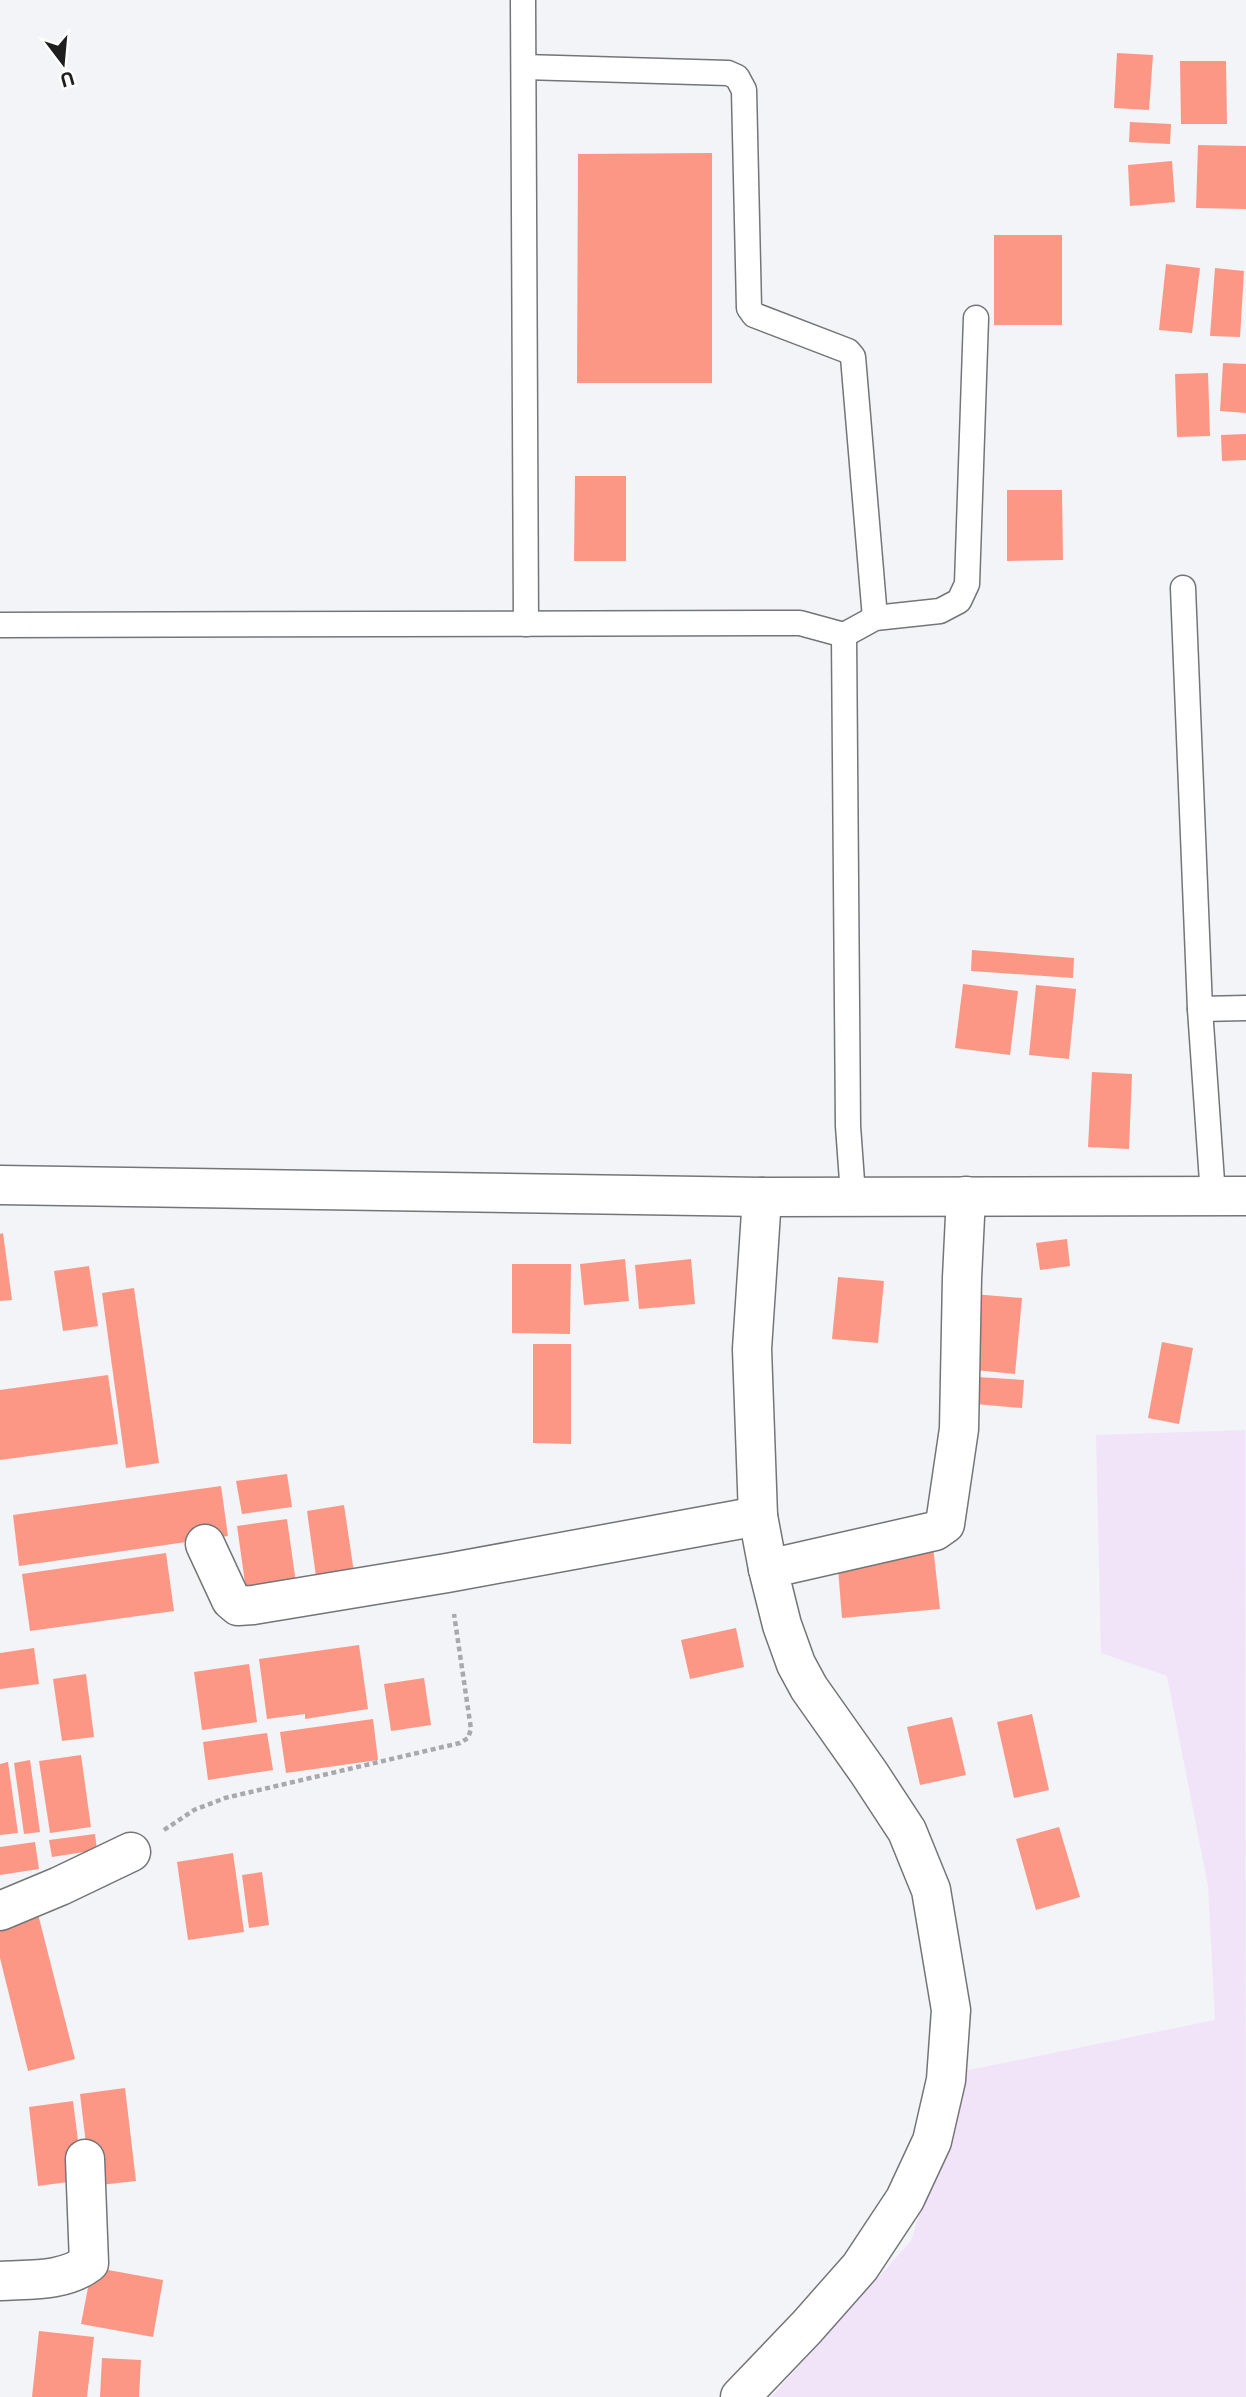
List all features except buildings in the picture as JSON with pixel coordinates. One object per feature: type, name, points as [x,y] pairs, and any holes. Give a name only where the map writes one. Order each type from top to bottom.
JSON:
[{"type":"street","points":[[0,1185],[762,1197],[1229,1196]]},
{"type":"street","points":[[768,1569],[935,1531],[944,1524],[959,1429],[966,1196]]},
{"type":"street","points":[[740,2397],[860,2267],[905,2199],[932,2141],[946,2080],[951,2010],[931,1890],[907,1831],[809,1688],[796,1664],[782,1625],[768,1569],[758,1516],[752,1349],[762,1197]]},
{"type":"street","points":[[205,1544],[231,1600],[238,1606],[447,1573],[758,1516]]},
{"type":"street","points":[[0,1911],[131,1852]]},
{"type":"street","points":[[0,2281],[57,2277],[77,2272],[89,2263],[85,2159]]},
{"type":"lane","points":[[523,0],[526,624]]},
{"type":"lane","points":[[524,67],[728,73],[737,77],[744,90],[750,308],[754,315],[848,351],[853,357],[875,618]]},
{"type":"lane","points":[[0,625],[800,623],[844,635],[875,618],[940,611],[959,601],[967,584],[976,318]]},
{"type":"lane","points":[[1183,588],[1200,1009],[1229,1196]]},
{"type":"lane","points":[[844,635],[848,1126],[853,1195]]},
{"type":"lane","points":[[1200,1009],[1246,1008]]},
{"type":"path","points":[[131,1852],[194,1810],[225,1798],[460,1743],[468,1738],[471,1728],[447,1573]]},
{"type":"shaded area","points":[[1245,1430],[1246,2397],[771,2397],[911,2241],[964,2071],[1215,2020],[1208,1886],[1167,1676],[1101,1653],[1096,1435]]}]
